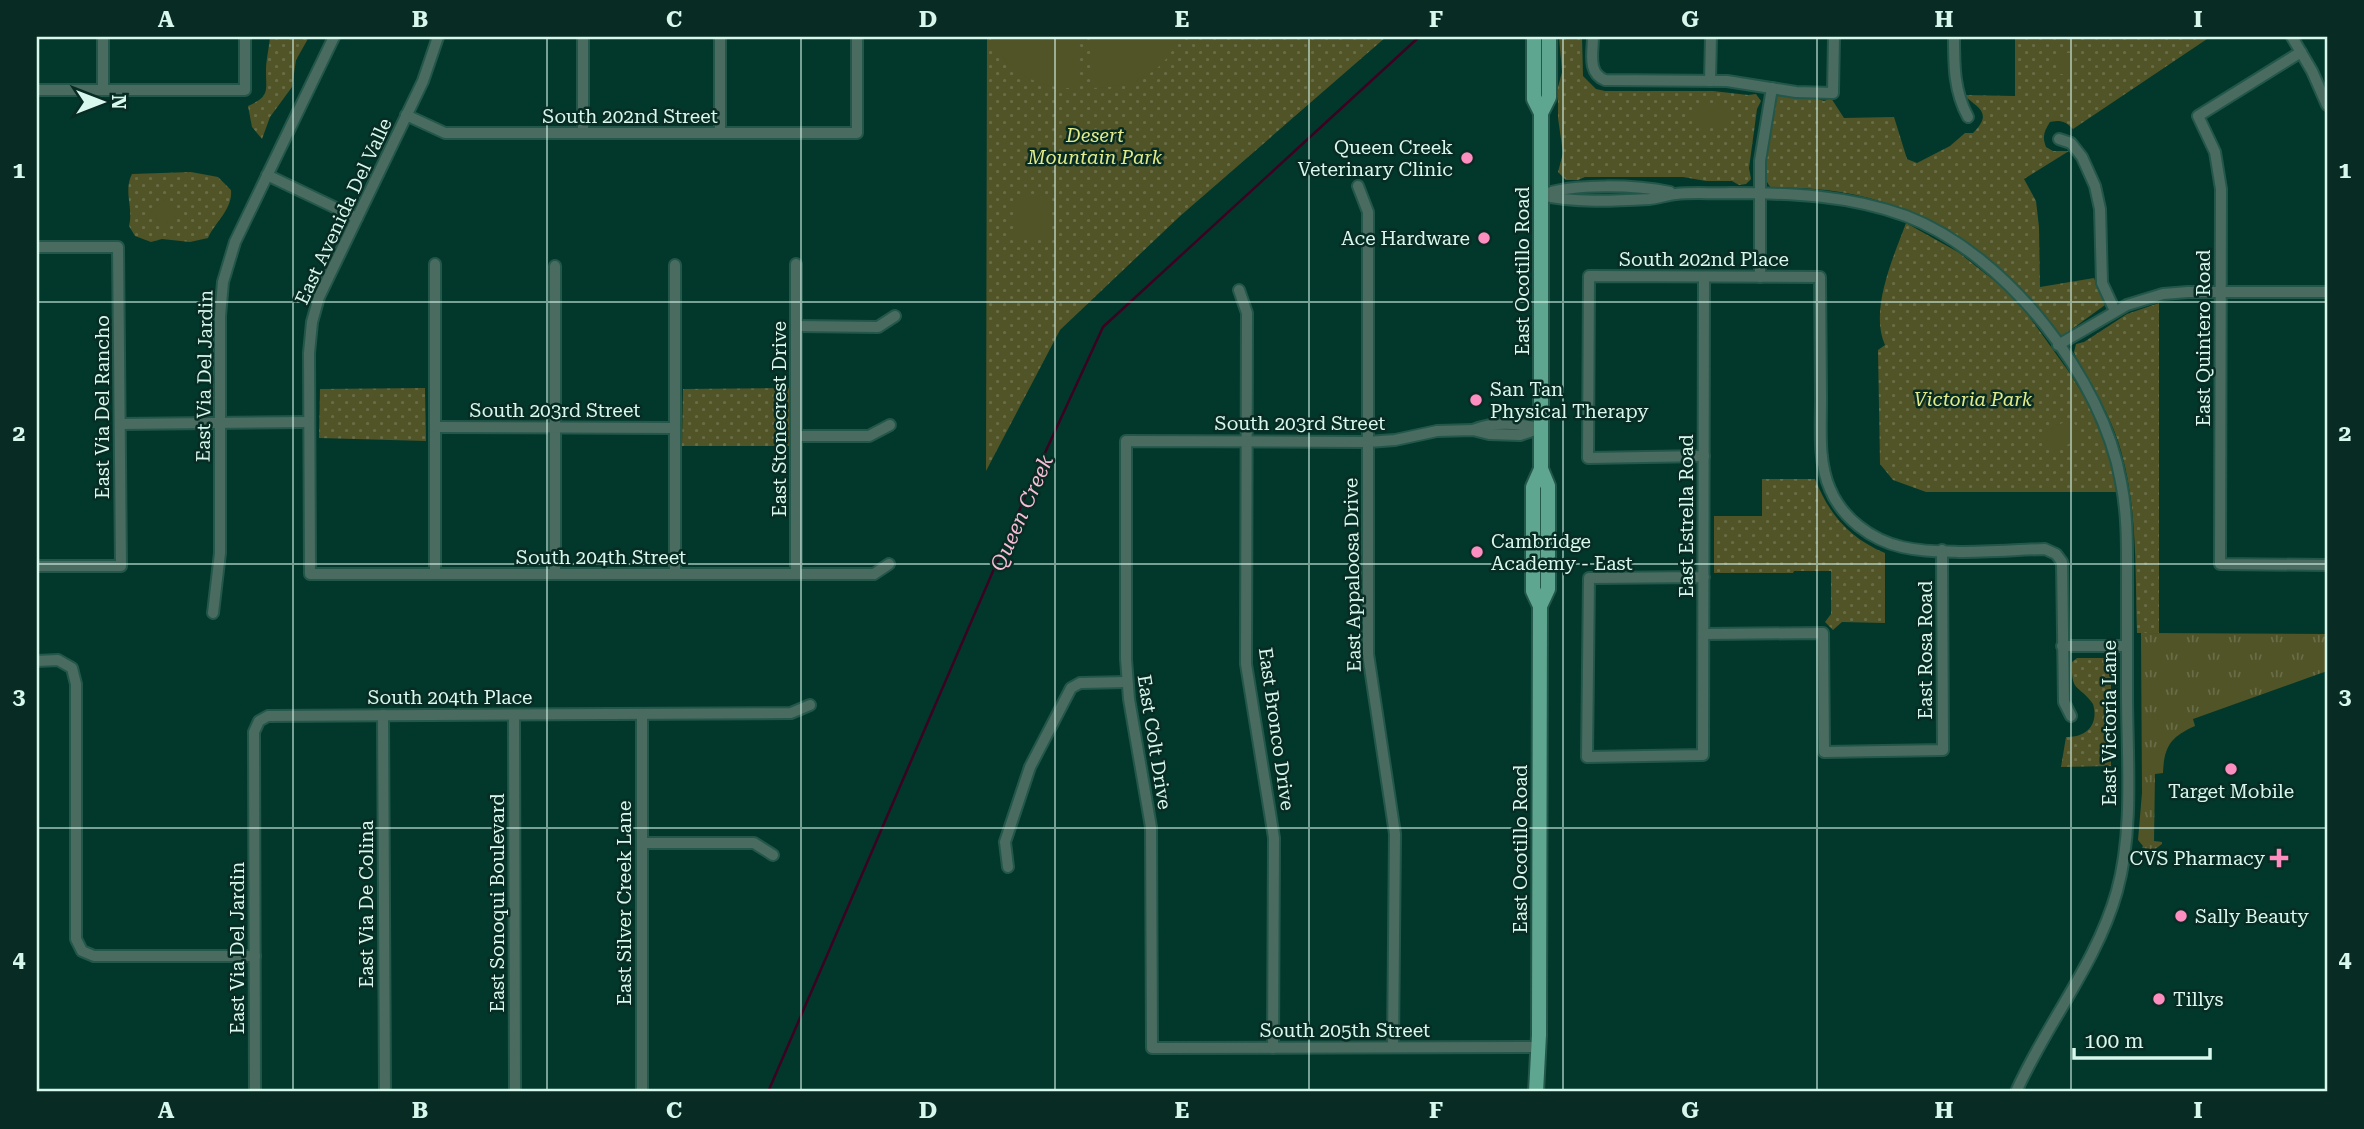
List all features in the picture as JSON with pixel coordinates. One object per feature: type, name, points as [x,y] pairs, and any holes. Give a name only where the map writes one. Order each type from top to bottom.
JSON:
[{"type":"main road","name":"East Ocotillo Road","points":[[1534,37],[1534,99],[1541,113],[1541,470],[1533,487],[1533,591],[1540,606],[1536,1092]]},
{"type":"main road","name":"East Ocotillo Road","points":[[1541,113],[1549,97],[1549,37]]},
{"type":"street","points":[[103,37],[103,90]]},
{"type":"street","points":[[37,90],[245,90],[245,37]]},
{"type":"street","name":"East Via Del Jardin","points":[[213,613],[220,554],[220,316],[223,282],[235,242],[334,37]]},
{"type":"street","name":"East Avenida Del Valle","points":[[310,574],[309,353],[312,322],[319,297],[423,81],[438,37]]},
{"type":"street","points":[[583,37],[583,133]]},
{"type":"street","points":[[720,37],[720,133]]},
{"type":"street","name":"South 202nd Street","points":[[407,115],[445,133],[857,132],[857,37]]},
{"type":"street","points":[[1593,37],[1593,68],[1597,77],[1607,80],[1710,81],[1796,92],[1833,93],[1834,37]]},
{"type":"street","points":[[1710,81],[1711,37]]},
{"type":"street","points":[[1954,37],[1955,85],[1968,117]]},
{"type":"street","points":[[2292,37],[2324,85],[2327,105]]},
{"type":"street","name":"East Quintero Road","points":[[2301,52],[2198,116],[2212,141],[2220,175],[2220,564],[2327,565]]},
{"type":"street","points":[[1760,276],[1760,161],[1772,88]]},
{"type":"street","points":[[2059,139],[2070,143],[2082,157],[2095,186],[2100,209],[2102,283],[2115,311]]},
{"type":"street","points":[[267,175],[357,218]]},
{"type":"street","name":"East Appaloosa Drive","points":[[1358,186],[1368,212],[1367,654],[1395,834],[1393,1047]]},
{"type":"street","name":"East Victoria Lane","points":[[1541,195],[1560,188],[1636,188],[1676,194],[1759,193],[1833,197],[1908,217],[1956,243],[1998,275],[2022,298],[2058,345],[2096,407],[2119,467],[2126,526],[2124,854],[2118,886],[2094,948],[2016,1092]]},
{"type":"street","name":"East Via Del Rancho","points":[[37,247],[118,247],[121,566],[37,566]]},
{"type":"street","points":[[435,264],[435,574]]},
{"type":"street","name":"East Stonecrest Drive","points":[[796,264],[796,574]]},
{"type":"street","points":[[675,265],[675,574]]},
{"type":"street","points":[[555,266],[555,574]]},
{"type":"street","name":"South 202nd Place","points":[[1704,456],[1588,458],[1589,276],[1820,277],[1822,450],[1830,490],[1843,512],[1882,541],[1901,547],[1942,550]]},
{"type":"street","name":"East Estrella Road","points":[[1704,277],[1704,456],[1704,577],[1704,634],[1703,755],[1587,757],[1589,578],[1704,577]]},
{"type":"street","name":"East Bronco Drive","points":[[1238,290],[1247,313],[1246,664],[1274,838],[1273,1048]]},
{"type":"street","points":[[2058,345],[2115,311],[2138,300],[2163,294],[2327,292]]},
{"type":"street","points":[[796,326],[878,327],[895,316]]},
{"type":"street","points":[[120,424],[309,422]]},
{"type":"street","points":[[796,436],[869,436],[890,425]]},
{"type":"street","name":"South 203rd Street","points":[[435,427],[675,428]]},
{"type":"street","name":"South 203rd Street","points":[[1126,441],[1368,442],[1395,440],[1437,431],[1473,430],[1489,434],[1520,435],[1541,428]]},
{"type":"street","name":"East Colt Drive","points":[[1126,441],[1127,682],[1151,827],[1152,1048]]},
{"type":"street","points":[[1942,550],[2045,549],[2056,554],[2062,562],[2064,702],[2071,716]]},
{"type":"street","name":"East Rosa Road","points":[[1704,634],[1823,633],[1824,752],[1943,750],[1942,550]]},
{"type":"street","name":"South 204th Street","points":[[310,574],[874,574],[889,564]]},
{"type":"street","points":[[2062,646],[2127,646]]},
{"type":"street","points":[[37,661],[58,660],[72,668],[76,684],[76,939],[82,951],[94,956],[255,956]]},
{"type":"street","points":[[1008,867],[1004,842],[1026,779],[1071,688],[1080,683],[1127,682]]},
{"type":"street","name":"South 204th Place","points":[[259,721],[268,716],[792,713],[810,705]]},
{"type":"street","name":"East Silver Creek Lane","points":[[642,714],[642,1092]]},
{"type":"street","name":"East Via De Colina","points":[[383,715],[385,1092]]},
{"type":"street","name":"East Sonoqui Boulevard","points":[[514,715],[515,1092]]},
{"type":"street","name":"East Via Del Jardin","points":[[255,1092],[254,732],[259,721]]},
{"type":"street","points":[[642,843],[754,843],[773,855]]},
{"type":"street","name":"South 205th Street","points":[[1152,1048],[1538,1047]]},
{"type":"green space","points":[[270,37],[309,37],[296,60],[292,87],[270,117],[262,139],[252,127],[248,106],[265,93]]},
{"type":"green space","name":"Desert Mountain Park","points":[[987,37],[1386,37],[1179,217],[1060,330],[986,471]]},
{"type":"green space","points":[[990,37],[1077,37],[1077,88],[1050,86],[1026,76],[1005,60]]},
{"type":"green space","points":[[1092,37],[1179,37],[1164,61],[1144,77],[1120,85],[1092,88]]},
{"type":"green space","points":[[1559,37],[1582,37],[1583,76],[1596,89],[1756,94],[1761,101],[1757,109],[1749,168],[1751,179],[1746,184],[1739,185],[1732,181],[1706,181],[1683,177],[1585,177],[1566,180],[1558,172],[1563,153],[1558,118],[1558,87],[1562,72]]},
{"type":"green space","points":[[2015,37],[2210,37],[2073,129],[2057,121],[2050,122],[2046,128],[2046,147],[2053,151],[2069,151],[2024,179],[2036,201],[2040,287],[2094,278],[2105,305],[2061,337],[2003,272],[1971,246],[1936,224],[1899,207],[1859,196],[1816,189],[1771,188],[1765,179],[1765,161],[1777,96],[1824,101],[1831,98],[1844,118],[1894,117],[1907,159],[1917,163],[1950,146],[1965,133],[1973,133],[1979,126],[1983,115],[1964,95],[2015,96]]},
{"type":"green space","points":[[2057,53],[2074,53],[2074,74],[2057,74]]},
{"type":"green space","points":[[1693,106],[1729,106],[1729,127],[1693,127]]},
{"type":"green space","points":[[191,172],[218,177],[231,190],[229,203],[208,238],[190,242],[162,239],[151,242],[135,236],[129,226],[128,187],[132,174]]},
{"type":"green space","points":[[1015,195],[1049,195],[1049,237],[1015,237]]},
{"type":"green space","points":[[168,198],[179,214],[162,226],[151,210]]},
{"type":"green space","name":"Victoria Park","points":[[1906,223],[1958,252],[2015,297],[2069,372],[2091,408],[2109,456],[2117,492],[1926,492],[1893,480],[1880,464],[1878,350],[1885,345],[1881,331],[1881,300]]},
{"type":"green space","points":[[2159,303],[2159,633],[2137,633],[2134,536],[2124,464],[2110,420],[2074,352],[2076,344],[2084,342],[2127,314]]},
{"type":"green space","points":[[425,388],[426,441],[319,438],[320,389]]},
{"type":"green space","points":[[791,388],[791,446],[682,446],[683,389]]},
{"type":"green space","points":[[2071,418],[2082,436],[2052,454],[2041,435]]},
{"type":"green space","points":[[1762,479],[1815,479],[1842,524],[1861,540],[1885,553],[1885,623],[1842,622],[1833,630],[1825,622],[1831,614],[1831,571],[1714,573],[1714,516],[1762,516]]},
{"type":"green space","points":[[2141,633],[2327,634],[2327,671],[2193,719],[2195,726],[2174,739],[2165,756],[2163,773],[2155,774],[2154,841],[2162,844],[2154,850],[2142,848],[2138,840],[2142,793]]},
{"type":"green space","points":[[2077,658],[2107,658],[2111,663],[2111,766],[2061,767],[2066,737],[2085,732],[2094,718],[2093,704],[2074,684],[2072,662]]},
{"type":"waterway","name":"Queen Creek","points":[[768,1092],[1032,481],[1103,327],[1419,37]]},
{"type":"place","name":"Queen Creek Veterinary Clinic","points":[[1467,158]]},
{"type":"place","name":"Ace Hardware","points":[[1484,238]]},
{"type":"place","name":"San Tan Physical Therapy","points":[[1476,400]]},
{"type":"place","name":"Cambridge Academy - East","points":[[1477,552]]},
{"type":"place","name":"Target Mobile","points":[[2231,769]]},
{"type":"place","name":"CVS Pharmacy","points":[[2279,858]]},
{"type":"place","name":"Sally Beauty","points":[[2181,916]]},
{"type":"place","name":"Tillys","points":[[2159,999]]}]
